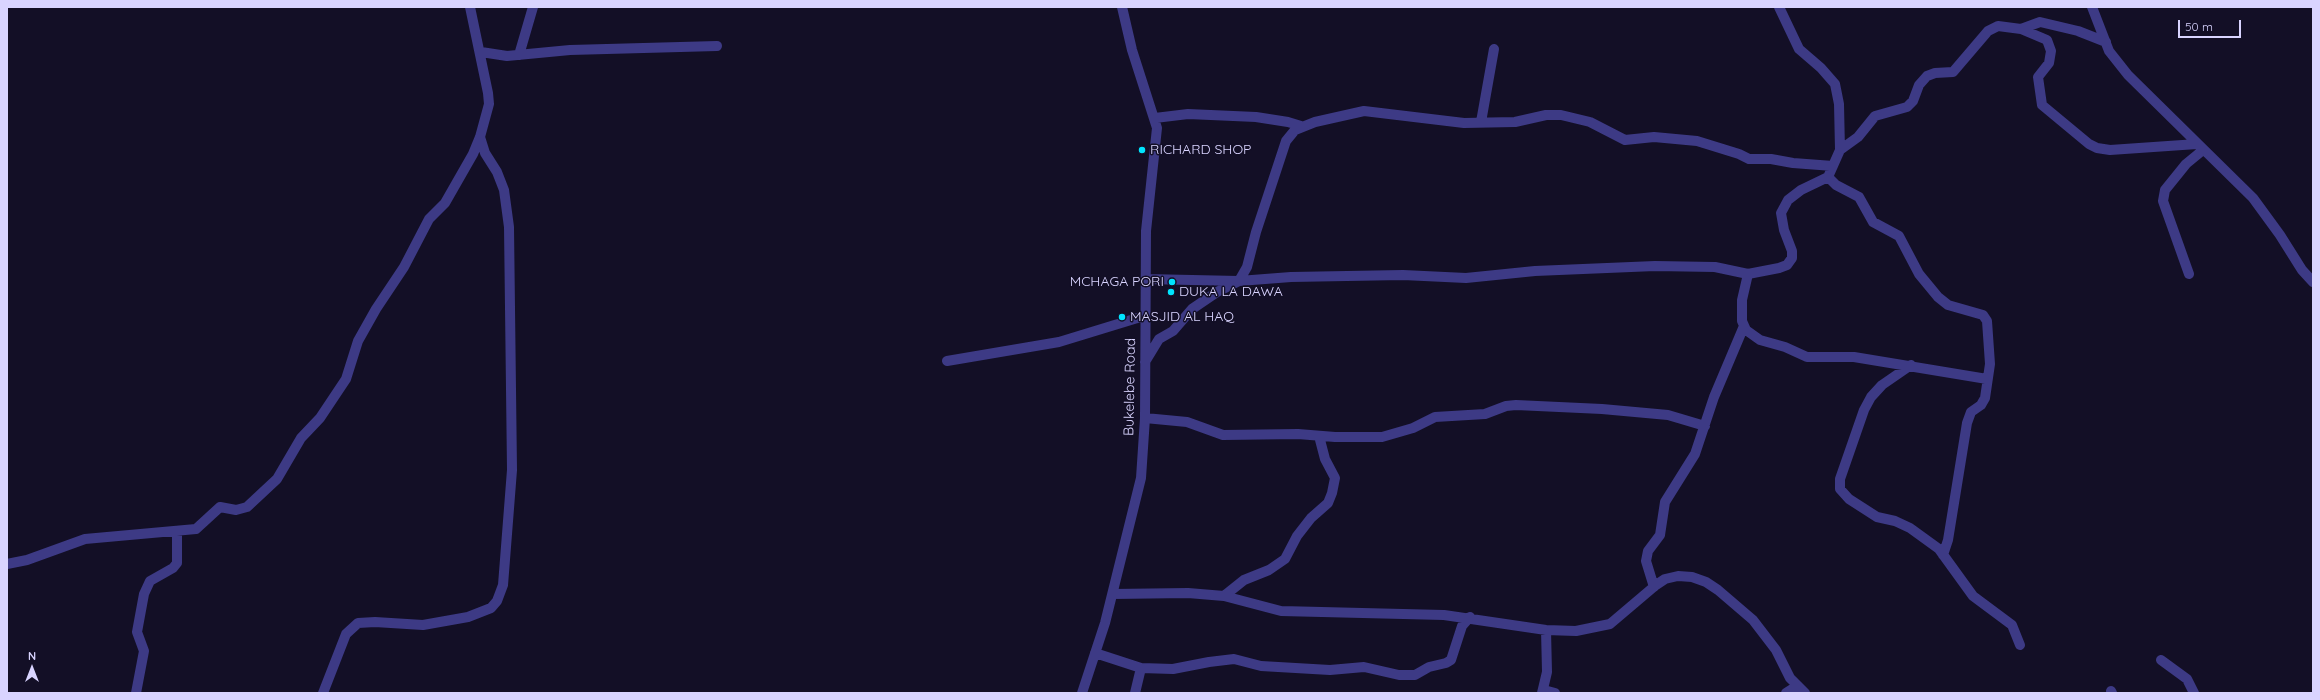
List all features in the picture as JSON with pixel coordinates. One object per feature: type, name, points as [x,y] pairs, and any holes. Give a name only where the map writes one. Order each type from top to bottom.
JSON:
[{"type":"street","points":[[7,564],[26,560],[85,539],[193,530],[200,527],[220,507],[236,510],[247,507],[277,479],[301,438],[320,418],[346,379],[358,341],[376,309],[404,267],[429,219],[445,203],[473,154],[480,137],[489,104],[481,52],[470,7]]},
{"type":"street","points":[[519,55],[533,7]]},
{"type":"street","name":"Bukelebe Road","points":[[1082,693],[1113,594],[1141,478],[1145,418],[1144,316],[1146,230],[1156,136],[1155,118],[1132,50],[1122,7]]},
{"type":"street","points":[[1145,279],[1239,281],[1291,277],[1403,275],[1466,278],[1535,271],[1656,266],[1715,267],[1748,274],[1779,268],[1790,263],[1792,250],[1784,230],[1782,208],[1796,193],[1828,177],[1840,150],[1839,104],[1834,84],[1821,68],[1800,49],[1779,7]]},
{"type":"street","points":[[2092,7],[2109,51],[2128,75],[2253,198],[2280,235],[2302,270],[2313,282]]},
{"type":"street","points":[[2021,29],[2036,23],[2044,22],[2078,31],[2106,42]]},
{"type":"street","points":[[1840,150],[1858,137],[1880,113],[1907,107],[1913,101],[1919,85],[1927,76],[1935,72],[1953,72],[1988,31],[1998,26],[2021,29],[2047,40],[2051,51],[2049,63],[2038,77],[2042,105],[2089,144],[2097,148],[2110,150],[2200,147]]},
{"type":"street","points":[[481,52],[519,55],[570,50],[717,46]]},
{"type":"street","points":[[1481,122],[1494,49]]},
{"type":"street","points":[[1145,362],[1159,339],[1173,332],[1192,309],[1217,292],[1239,281],[1247,267],[1282,150],[1289,135],[1301,126],[1340,115],[1364,111],[1409,118],[1464,123],[1515,122],[1546,115],[1561,115],[1590,122],[1625,140],[1654,137],[1689,140],[1731,151],[1749,159],[1771,159],[1793,163],[1833,166]]},
{"type":"street","points":[[1155,118],[1188,114],[1256,117],[1288,122],[1301,126]]},
{"type":"street","points":[[323,693],[346,634],[358,623],[375,622],[424,625],[468,617],[491,608],[498,601],[503,585],[512,470],[509,227],[502,184],[485,153],[480,137]]},
{"type":"street","points":[[2189,274],[2163,201],[2165,190],[2200,147]]},
{"type":"street","points":[[1828,177],[1839,186],[1857,195],[1873,222],[1899,236],[1919,274],[1938,297],[1948,304],[1979,313],[1985,317],[1989,328],[1990,358],[1983,403],[1972,412],[1967,422],[1950,529],[1943,555]]},
{"type":"street","points":[[1654,586],[1647,568],[1647,555],[1660,535],[1666,502],[1676,482],[1692,461],[1714,397],[1744,326],[1742,300],[1748,274]]},
{"type":"street","points":[[947,361],[1058,342],[1125,323],[1144,316]]},
{"type":"street","points":[[1744,326],[1749,333],[1760,340],[1785,347],[1807,358],[1854,357],[1911,365],[1972,378],[1987,379]]},
{"type":"street","points":[[1911,365],[1882,385],[1864,410],[1839,485],[1842,493],[1877,517],[1895,521],[1910,528],[1932,544],[1943,555],[1973,596],[2012,625],[2020,645]]},
{"type":"street","points":[[1145,418],[1187,422],[1223,435],[1298,434],[1319,436],[1384,436],[1413,428],[1435,417],[1485,414],[1506,406],[1516,405],[1602,408],[1668,415],[1705,426]]},
{"type":"street","points":[[1224,596],[1244,580],[1269,570],[1285,559],[1297,536],[1310,518],[1328,503],[1335,478],[1325,459],[1319,436]]},
{"type":"street","points":[[136,693],[144,651],[138,632],[144,594],[150,580],[173,568],[177,563],[177,531]]},
{"type":"street","points":[[1113,594],[1176,592],[1224,596],[1290,612],[1422,614],[1470,617],[1546,630],[1576,631],[1607,625],[1654,586],[1665,579],[1678,576],[1701,580],[1718,590],[1763,631],[1776,650],[1790,678],[1805,693]]},
{"type":"street","points":[[1095,654],[1141,668],[1173,669],[1224,659],[1234,659],[1261,666],[1330,670],[1364,667],[1399,675],[1415,675],[1451,660],[1462,626],[1470,617]]},
{"type":"street","points":[[1546,630],[1547,672],[1543,691],[1555,693]]},
{"type":"street","points":[[2161,660],[2187,679],[2194,693]]},
{"type":"street","points":[[1135,693],[1141,668]]},
{"type":"street","points":[[1786,693],[1797,686]]},
{"type":"place","name":"RICHARD SHOP","points":[[1142,150]]},
{"type":"place","name":"MCHAGA PORI","points":[[1172,282]]},
{"type":"place","name":"DUKA LA DAWA","points":[[1171,292]]},
{"type":"place","name":"MASJID AL HAQ","points":[[1122,317]]}]
